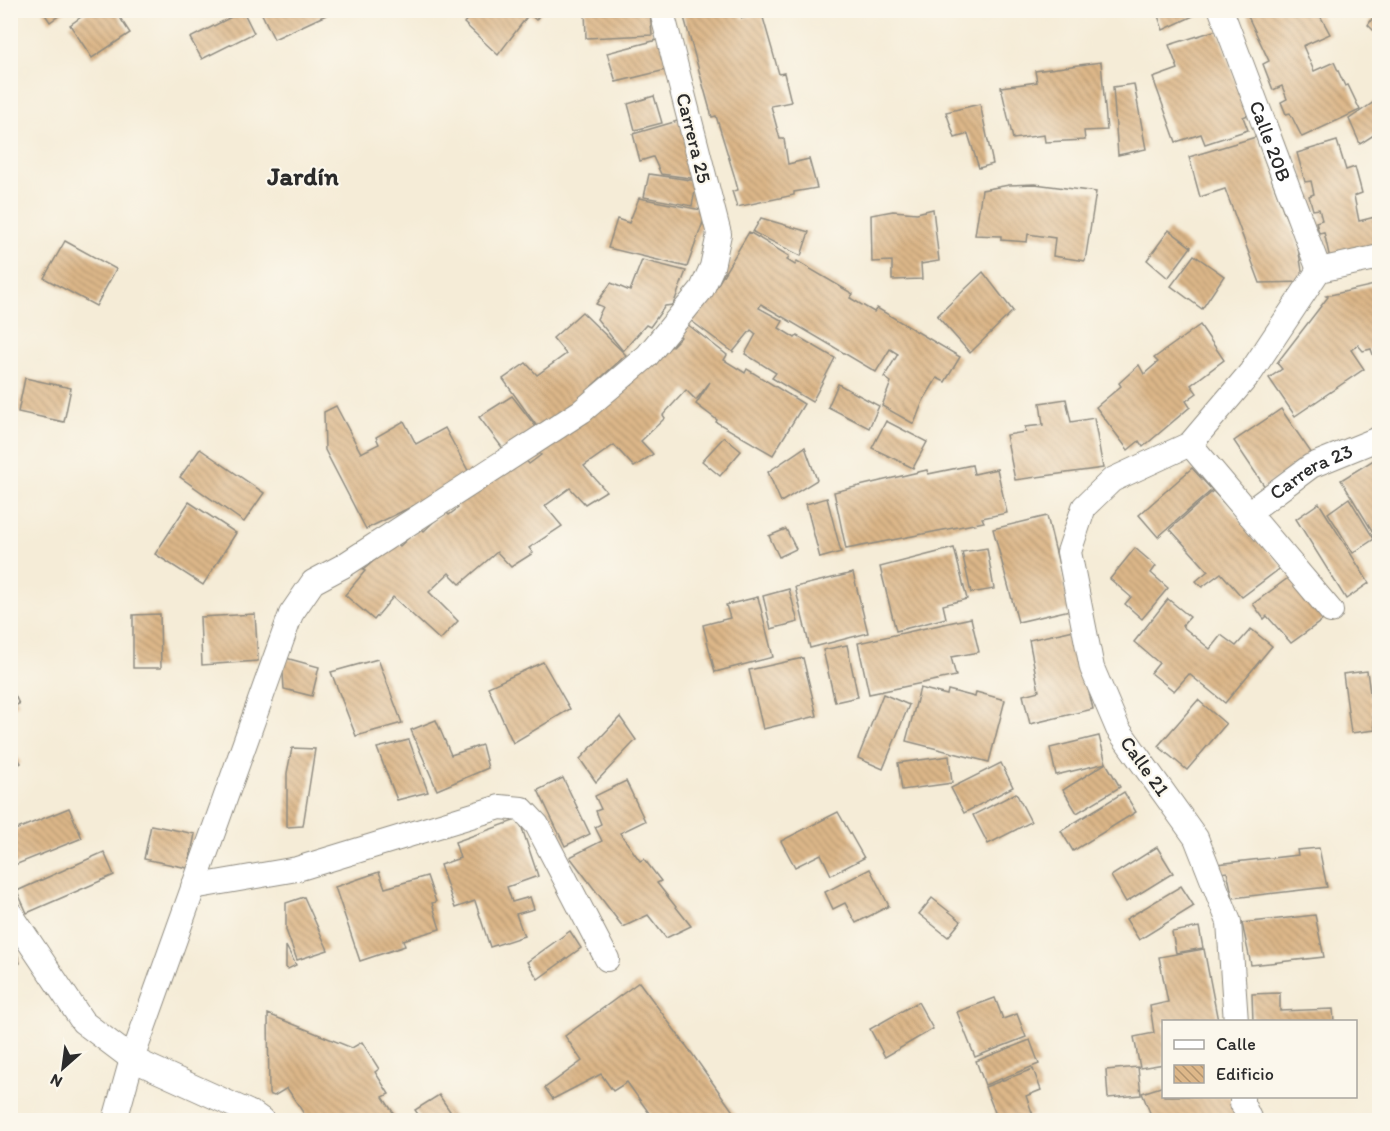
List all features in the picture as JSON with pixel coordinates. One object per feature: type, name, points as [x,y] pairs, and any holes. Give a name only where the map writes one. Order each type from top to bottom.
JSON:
[{"type":"street","name":"Carrera 25","points":[[115,1120],[132,1059],[291,614],[313,582],[343,566],[582,411],[646,356],[702,289],[712,267],[719,234],[663,16],[664,10]]},
{"type":"street","name":"Calle 20B","points":[[1221,10],[1319,270]]},
{"type":"street","points":[[1332,611],[1190,444],[1251,372],[1319,270],[1380,257]]},
{"type":"street","name":"Carrera 23","points":[[1248,513],[1311,466],[1380,438]]},
{"type":"street","name":"Calle 21","points":[[1190,444],[1112,480],[1084,507],[1069,552],[1092,668],[1118,729],[1196,838],[1229,922],[1236,1020]]},
{"type":"street","points":[[193,887],[297,869],[500,807],[522,809],[537,825],[607,959]]},
{"type":"street","points":[[10,912],[83,1022],[132,1059],[262,1120]]},
{"type":"street","points":[[1242,1098],[1250,1120]]},
{"type":"building","points":[[42,10],[67,10],[50,22]]},
{"type":"building","points":[[91,10],[115,10],[130,33],[92,58],[70,25]]},
{"type":"building","points":[[260,10],[324,10],[326,15],[274,39]]},
{"type":"building","points":[[474,10],[543,10],[536,20],[529,14],[498,55],[464,23]]},
{"type":"building","points":[[585,10],[650,10],[652,35],[586,38]]},
{"type":"building","points":[[682,10],[740,10],[742,18],[762,14],[779,74],[784,73],[791,102],[771,106],[780,139],[784,139],[788,164],[809,159],[817,188],[737,207],[732,191],[738,190],[734,175],[716,116],[712,117]]},
{"type":"building","points":[[1156,10],[1206,10],[1163,30]]},
{"type":"building","points":[[1245,10],[1317,10],[1330,34],[1303,46],[1314,71],[1334,62],[1360,110],[1302,137],[1290,113],[1286,114],[1281,102],[1287,99],[1282,86],[1273,90],[1263,64],[1269,61]]},
{"type":"building","points":[[1380,10],[1380,37],[1368,25]]},
{"type":"building","points":[[243,11],[254,33],[202,59],[190,38]]},
{"type":"building","points":[[1217,30],[1248,115],[1243,117],[1248,130],[1205,144],[1201,134],[1176,142],[1153,78],[1178,69],[1169,45]]},
{"type":"building","points":[[661,39],[670,69],[616,82],[607,53]]},
{"type":"building","points":[[1101,62],[1107,130],[1084,131],[1085,140],[1045,142],[1044,135],[1013,139],[1001,87],[1037,82],[1035,71]]},
{"type":"building","points":[[1134,84],[1146,149],[1118,155],[1113,87]]},
{"type":"building","points":[[654,96],[662,123],[635,130],[628,104]]},
{"type":"building","points":[[1380,98],[1380,131],[1360,144],[1349,119]]},
{"type":"building","points":[[980,104],[993,164],[979,168],[968,134],[955,138],[946,112]]},
{"type":"building","points":[[681,120],[698,179],[661,174],[653,157],[640,161],[633,134]]},
{"type":"building","points":[[1256,137],[1297,242],[1304,282],[1260,283],[1225,189],[1200,197],[1189,157]]},
{"type":"building","points":[[1337,141],[1346,170],[1355,167],[1362,193],[1354,196],[1359,221],[1379,216],[1380,244],[1330,259],[1324,232],[1319,233],[1316,222],[1322,220],[1319,209],[1313,210],[1309,196],[1314,194],[1311,181],[1305,182],[1297,153]]},
{"type":"building","points":[[649,174],[697,181],[692,206],[644,197]]},
{"type":"building","points":[[1035,184],[1096,192],[1085,261],[1053,256],[1055,238],[1028,234],[1027,242],[1001,240],[1001,236],[975,235],[982,190],[1009,185]]},
{"type":"building","points":[[639,198],[707,211],[687,267],[608,248],[617,219],[629,223]]},
{"type":"building","points":[[933,209],[939,261],[921,264],[922,279],[892,280],[892,261],[872,262],[871,215],[893,211],[917,213]]},
{"type":"building","points":[[761,218],[809,232],[801,256],[753,232]]},
{"type":"building","points":[[1169,230],[1191,247],[1168,278],[1147,260]]},
{"type":"building","points":[[749,232],[789,256],[787,260],[795,265],[797,261],[853,294],[850,298],[874,312],[877,308],[960,357],[945,382],[937,378],[923,401],[914,424],[882,406],[891,382],[884,377],[898,354],[890,349],[876,372],[761,304],[759,308],[783,321],[779,328],[835,358],[812,402],[772,378],[776,373],[745,354],[756,334],[751,330],[733,352],[690,320],[709,299]]},
{"type":"building","points":[[65,241],[116,269],[96,306],[44,278]]},
{"type":"building","points":[[1194,255],[1224,276],[1202,309],[1171,286]]},
{"type":"building","points":[[642,260],[686,271],[673,305],[665,306],[650,327],[646,325],[623,351],[597,319],[603,307],[596,304],[611,283],[630,291]]},
{"type":"building","points":[[983,272],[1013,311],[970,353],[937,316]]},
{"type":"building","points":[[1374,285],[1377,291],[1380,291],[1380,374],[1371,349],[1363,351],[1358,345],[1351,350],[1364,369],[1295,416],[1269,378],[1282,369],[1277,363],[1328,297],[1326,296]]},
{"type":"building","points":[[582,312],[626,355],[592,386],[593,388],[538,428],[503,379],[526,363],[537,375],[566,354],[553,338]]},
{"type":"building","points":[[687,324],[727,355],[724,360],[745,373],[747,369],[804,404],[773,455],[716,422],[717,420],[696,404],[710,382],[696,400],[686,390],[663,415],[665,418],[641,441],[653,454],[634,467],[614,445],[584,466],[606,491],[585,504],[570,488],[545,506],[562,526],[529,548],[533,553],[511,567],[497,552],[460,584],[449,573],[429,592],[458,621],[440,640],[393,597],[374,620],[345,595],[365,571],[363,570],[396,542],[400,546],[420,527],[424,531],[445,511],[449,515],[458,508],[455,504],[524,458],[529,464],[541,455],[538,452],[664,340],[671,347],[681,337],[678,334]]},
{"type":"building","points":[[1200,325],[1224,360],[1191,385],[1197,393],[1186,401],[1190,407],[1143,447],[1139,441],[1128,450],[1096,407],[1121,386],[1119,383],[1139,365],[1144,374],[1158,362],[1154,358]]},
{"type":"building","points":[[25,378],[71,388],[64,422],[18,412]]},
{"type":"building","points":[[838,384],[879,406],[869,428],[828,407]]},
{"type":"building","points":[[512,396],[537,428],[504,450],[479,417]]},
{"type":"building","points":[[1066,399],[1071,422],[1094,418],[1103,468],[1015,480],[1006,435],[1026,432],[1025,427],[1043,425],[1040,403]]},
{"type":"building","points":[[336,406],[361,453],[379,444],[376,437],[404,421],[416,444],[445,428],[472,478],[416,513],[413,506],[366,529],[325,450],[324,412]]},
{"type":"building","points":[[1281,409],[1312,454],[1265,487],[1234,441]]},
{"type":"building","points":[[886,421],[927,442],[913,468],[872,448]]},
{"type":"building","points":[[724,437],[741,451],[720,476],[702,461]]},
{"type":"building","points":[[805,447],[817,480],[781,502],[768,472]]},
{"type":"building","points":[[200,449],[264,493],[244,522],[180,477]]},
{"type":"building","points":[[1380,456],[1380,535],[1376,537],[1341,480]]},
{"type":"building","points":[[972,465],[974,474],[997,469],[1007,513],[982,518],[984,522],[846,549],[834,492],[927,470],[928,474]]},
{"type":"building","points":[[1192,468],[1212,490],[1158,537],[1139,515]]},
{"type":"building","points":[[1213,491],[1282,567],[1242,597],[1221,573],[1202,587],[1196,581],[1208,571],[1170,529]]},
{"type":"building","points":[[827,498],[841,552],[820,558],[806,504]]},
{"type":"building","points":[[1349,498],[1374,539],[1353,553],[1328,513]]},
{"type":"building","points":[[189,502],[236,533],[203,585],[155,554]]},
{"type":"building","points":[[1319,503],[1369,583],[1346,599],[1296,519]]},
{"type":"building","points":[[1047,516],[1070,610],[1018,622],[993,529]]},
{"type":"building","points":[[786,529],[796,549],[779,557],[769,536]]},
{"type":"building","points":[[954,548],[967,599],[943,605],[946,618],[896,631],[880,567]]},
{"type":"building","points":[[987,548],[994,589],[971,593],[962,552]]},
{"type":"building","points":[[1135,548],[1156,566],[1151,573],[1168,588],[1142,619],[1125,604],[1131,597],[1110,579]]},
{"type":"building","points":[[853,573],[868,633],[810,648],[795,587]]},
{"type":"building","points":[[1292,575],[1327,617],[1291,643],[1267,616],[1264,619],[1253,604]]},
{"type":"building","points":[[789,589],[798,622],[771,629],[763,596]]},
{"type":"building","points":[[758,597],[773,657],[715,672],[703,625],[730,618],[726,605]]},
{"type":"building","points":[[1168,599],[1190,617],[1182,626],[1210,649],[1221,635],[1236,646],[1251,629],[1272,646],[1225,703],[1189,674],[1174,691],[1151,673],[1159,663],[1134,642]]},
{"type":"building","points":[[160,614],[161,668],[133,668],[133,615]]},
{"type":"building","points":[[255,614],[258,661],[202,665],[200,617]]},
{"type":"building","points":[[971,618],[979,652],[951,657],[956,676],[869,694],[858,643]]},
{"type":"building","points":[[1074,630],[1093,709],[1030,724],[1023,695],[1039,691],[1029,640]]},
{"type":"building","points":[[847,645],[858,697],[835,702],[823,650]]},
{"type":"building","points":[[282,657],[319,667],[312,696],[284,689]]},
{"type":"building","points":[[803,658],[817,716],[763,729],[749,670]]},
{"type":"building","points":[[378,659],[402,723],[356,736],[331,672]]},
{"type":"building","points":[[543,662],[570,709],[513,743],[488,687]]},
{"type":"building","points":[[1367,671],[1375,730],[1351,733],[1343,674]]},
{"type":"building","points":[[10,685],[19,704],[10,708]]},
{"type":"building","points":[[920,688],[947,695],[948,690],[975,697],[976,692],[1005,700],[989,762],[906,741]]},
{"type":"building","points":[[883,694],[909,705],[883,769],[858,758]]},
{"type":"building","points":[[1198,700],[1226,724],[1187,770],[1158,746]]},
{"type":"building","points":[[620,717],[636,740],[596,782],[580,759]]},
{"type":"building","points":[[436,720],[451,755],[482,745],[488,768],[437,790],[411,730]]},
{"type":"building","points":[[1099,736],[1106,763],[1056,775],[1050,748]]},
{"type":"building","points":[[409,740],[428,792],[397,800],[377,748]]},
{"type":"building","points":[[10,746],[21,763],[10,770]]},
{"type":"building","points":[[292,748],[315,749],[303,826],[287,827],[287,773]]},
{"type":"building","points":[[949,756],[952,783],[902,790],[898,763]]},
{"type":"building","points":[[1001,763],[1013,787],[964,813],[951,788]]},
{"type":"building","points":[[1106,763],[1120,787],[1077,813],[1063,790]]},
{"type":"building","points":[[563,778],[590,834],[565,846],[538,790]]},
{"type":"building","points":[[626,781],[645,821],[620,833],[640,861],[644,859],[661,881],[657,883],[691,926],[666,938],[648,915],[623,927],[570,857],[602,841],[595,827],[601,824],[596,811],[601,809],[595,796]]},
{"type":"building","points":[[1124,792],[1136,812],[1073,851],[1061,831]]},
{"type":"building","points":[[1016,793],[1031,822],[988,844],[973,815]]},
{"type":"building","points":[[69,808],[82,838],[10,867],[10,832]]},
{"type":"building","points":[[838,812],[864,858],[831,875],[821,854],[795,867],[781,841]]},
{"type":"building","points":[[519,819],[538,876],[507,887],[512,902],[530,897],[534,909],[516,914],[524,936],[490,947],[475,901],[455,908],[440,865],[460,858],[455,842]]},
{"type":"building","points":[[151,825],[195,834],[188,868],[144,859]]},
{"type":"building","points":[[1157,847],[1173,873],[1126,902],[1111,876]]},
{"type":"building","points":[[1319,848],[1327,887],[1233,898],[1227,872],[1219,873],[1217,864],[1298,855],[1297,850]]},
{"type":"building","points":[[104,852],[114,875],[27,913],[17,891]]},
{"type":"building","points":[[870,869],[889,906],[856,923],[845,903],[833,909],[825,892]]},
{"type":"building","points":[[379,872],[385,888],[427,876],[436,902],[432,903],[440,929],[403,940],[405,946],[360,961],[335,887]]},
{"type":"building","points":[[1181,886],[1194,906],[1139,940],[1126,919]]},
{"type":"building","points":[[304,897],[328,950],[297,960],[286,930],[286,903]]},
{"type":"building","points":[[932,898],[961,921],[948,937],[919,914]]},
{"type":"building","points":[[1315,915],[1324,957],[1251,965],[1242,923]]},
{"type":"building","points":[[1199,927],[1203,948],[1176,953],[1172,932]]},
{"type":"building","points":[[570,931],[581,948],[538,979],[527,962]]},
{"type":"building","points":[[13,941],[20,963],[10,966],[10,942]]},
{"type":"building","points":[[286,946],[296,965],[288,969],[286,968]]},
{"type":"building","points":[[1204,949],[1218,1020],[1162,1020],[1162,1064],[1140,1068],[1134,1037],[1154,1033],[1150,1006],[1168,1002],[1159,957]]},
{"type":"building","points":[[639,982],[739,1120],[654,1120],[627,1082],[613,1091],[601,1074],[553,1099],[545,1088],[582,1061],[565,1036]]},
{"type":"building","points":[[1280,993],[1280,1011],[1333,1009],[1334,1020],[1253,1020],[1252,994]]},
{"type":"building","points":[[995,998],[1003,1019],[1017,1014],[1026,1037],[975,1057],[957,1012]]},
{"type":"building","points":[[918,1002],[933,1029],[885,1057],[870,1029]]},
{"type":"building","points":[[268,1014],[352,1048],[362,1042],[379,1069],[375,1072],[389,1094],[383,1097],[398,1120],[308,1120],[287,1088],[274,1096],[269,1094]]},
{"type":"building","points":[[1030,1040],[1039,1064],[985,1085],[976,1061]]},
{"type":"building","points":[[1138,1067],[1141,1095],[1108,1098],[1106,1070]]},
{"type":"building","points":[[1033,1069],[1041,1090],[1026,1096],[1033,1115],[1019,1120],[998,1120],[985,1087]]},
{"type":"building","points":[[1162,1087],[1162,1098],[1231,1098],[1239,1120],[1153,1120],[1142,1093]]},
{"type":"building","points":[[439,1095],[456,1120],[422,1120],[415,1110]]},
{"type":"district","name":"Jardín","points":[[303,176]]}]
